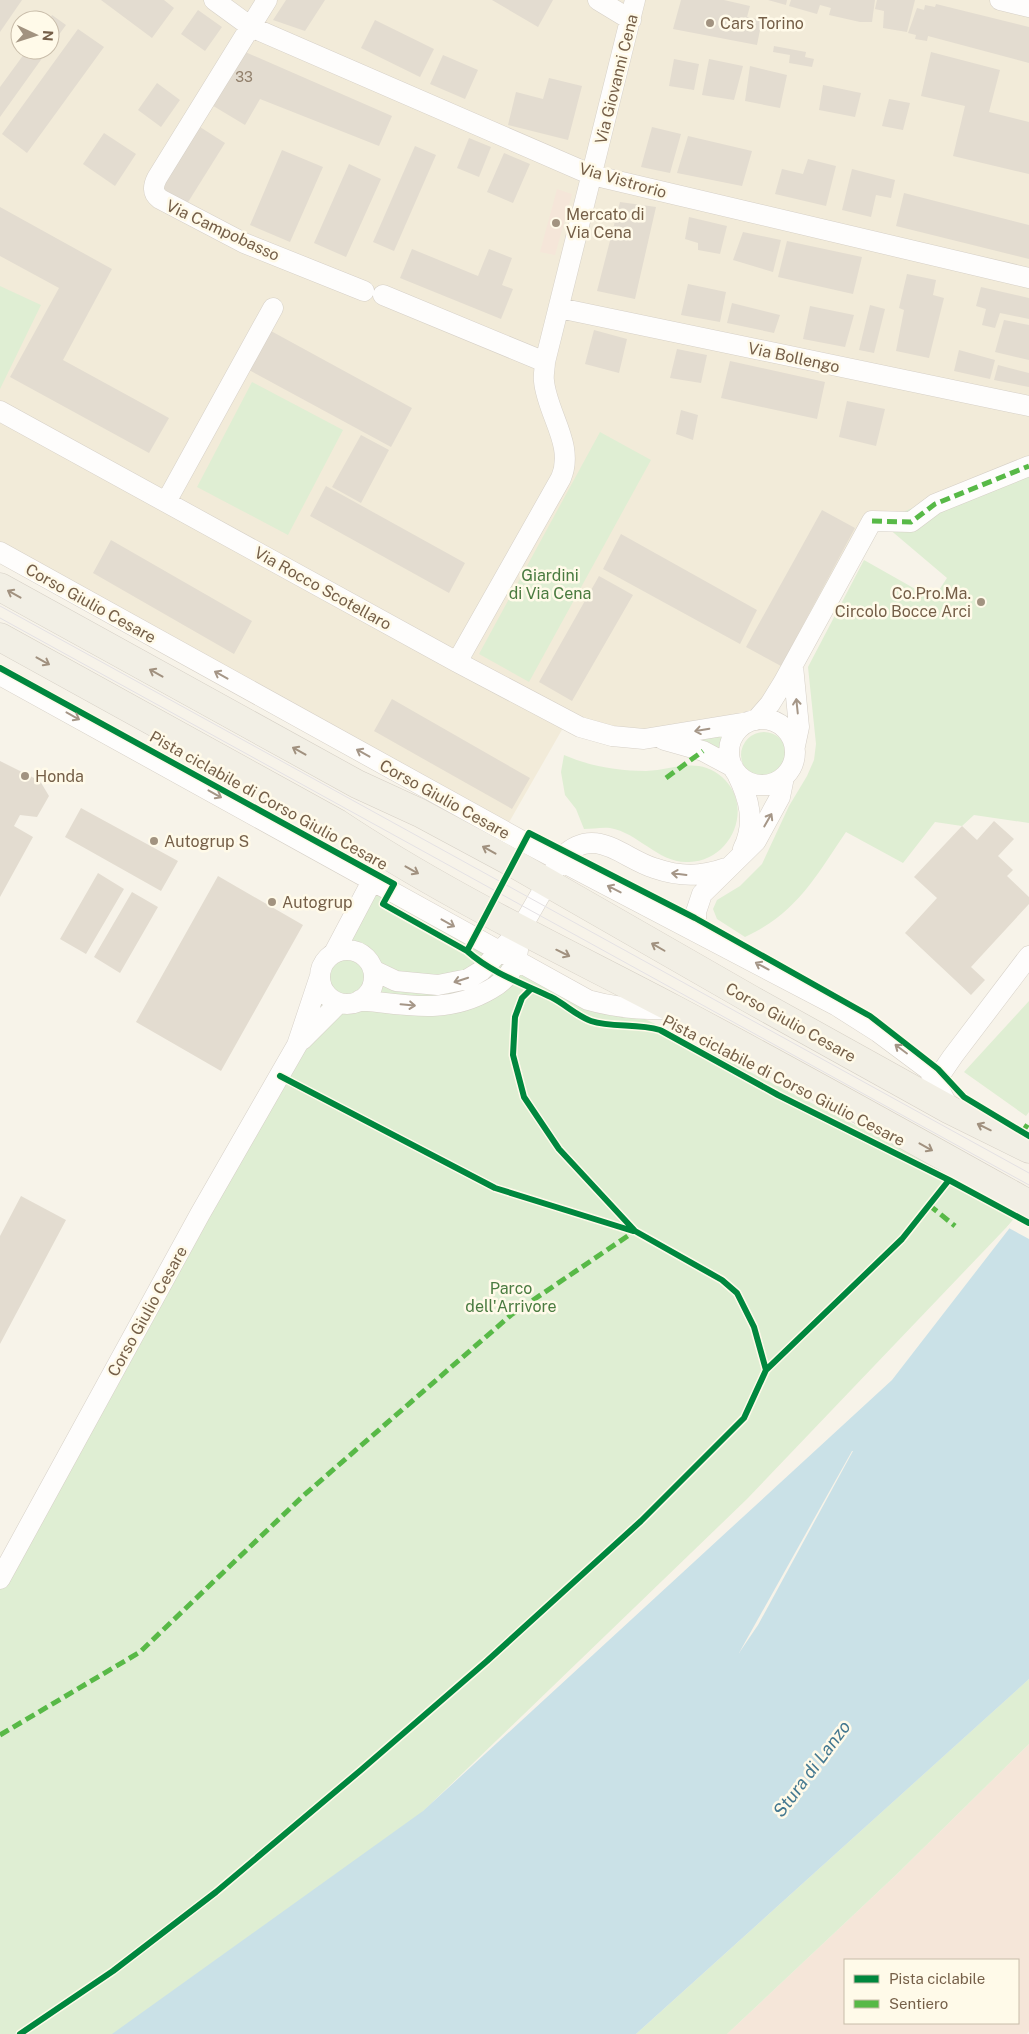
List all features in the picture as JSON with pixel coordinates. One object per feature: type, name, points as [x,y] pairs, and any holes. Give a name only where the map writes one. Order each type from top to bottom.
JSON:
[{"type":"main road","name":"Corso Giulio Cesare","points":[[0,587],[357,784],[553,872],[760,1005],[930,1089],[950,1110],[1024,1146]]},
{"type":"main road","points":[[0,637],[337,823],[388,857],[520,930],[674,1009],[1029,1204]]},
{"type":"street","name":"Via Vistrorio","points":[[214,0],[251,26],[592,174],[1029,278]]},
{"type":"street","name":"Via Campobasso","points":[[268,0],[157,178],[154,185],[154,194],[160,200],[235,238],[545,362]]},
{"type":"street","points":[[598,0],[631,20]]},
{"type":"street","name":"Via Giovanni Cena","points":[[457,662],[566,466],[564,446],[545,386],[545,362],[635,0]]},
{"type":"street","points":[[1000,0],[1029,7]]},
{"type":"street","points":[[166,502],[273,308]]},
{"type":"street","name":"Via Bollengo","points":[[559,308],[1029,406]]},
{"type":"street","name":"Via Rocco Scotellaro","points":[[0,410],[457,662],[580,727],[612,736],[655,738],[696,748],[735,770]]},
{"type":"street","points":[[360,1000],[434,1007],[458,1004],[477,998],[498,985],[506,978],[508,957],[520,930],[553,872],[571,849],[589,842],[612,846],[650,867],[674,874],[707,875],[733,862],[749,832],[750,813],[747,796],[735,770],[730,750],[731,742],[741,727],[752,721],[774,697],[793,666],[872,521],[911,522],[936,504],[1029,466]]},
{"type":"street","name":"Corso Giulio Cesare","points":[[0,552],[553,872],[696,932],[846,1012],[929,1070],[930,1089]]},
{"type":"street","points":[[696,932],[696,912],[702,894],[756,841],[780,797],[784,777],[794,763],[799,727],[793,666]]},
{"type":"street","points":[[0,675],[588,1000],[642,1010],[674,1009]]},
{"type":"street","points":[[752,721],[765,719],[781,725],[788,730],[795,746]]},
{"type":"street","name":"Via Rocco Scotellaro","points":[[655,738],[752,721]]},
{"type":"street","points":[[735,770],[744,780],[760,785],[769,785],[784,777]]},
{"type":"street","points":[[334,953],[347,950],[360,954],[370,964],[374,977],[370,991],[360,1000],[353,1003],[339,1003],[327,996],[320,983],[320,976],[324,963],[334,953],[372,881]]},
{"type":"street","points":[[930,1089],[1029,956]]},
{"type":"street","points":[[373,970],[396,981],[416,984],[453,983],[468,978],[508,957]]},
{"type":"street","name":"Corso Giulio Cesare","points":[[0,1579],[200,1214],[297,1045],[320,976]]},
{"type":"street","name":"Corso Giulio Cesare","points":[[297,1045],[339,1003]]},
{"type":"shaded area","points":[[0,0],[1029,0],[1029,457],[897,515],[872,521],[756,720],[655,738],[567,721],[504,831],[0,553]]},
{"type":"shaded area","name":"Mercato di Via Cena","points":[[557,189],[572,194],[555,255],[540,252]]},
{"type":"shaded area","points":[[1029,1744],[1029,2031],[1027,2034],[727,2034],[897,1874]]},
{"type":"green space","points":[[0,286],[41,305],[0,389]]},
{"type":"green space","points":[[252,382],[343,430],[288,535],[197,487]]},
{"type":"green space","name":"Giardini di Via Cena","points":[[600,432],[651,460],[529,682],[479,654]]},
{"type":"green space","points":[[1029,457],[1029,823],[974,815],[962,826],[935,822],[903,863],[846,832],[815,878],[792,905],[778,917],[745,937],[717,919],[713,909],[717,900],[740,886],[762,864],[789,806],[814,760],[816,744],[808,667],[864,560],[933,599],[947,578],[888,528],[896,515]]},
{"type":"green space","points":[[764,732],[777,736],[783,742],[787,755],[783,768],[777,774],[764,778],[751,774],[745,768],[741,755],[745,742],[751,736]]},
{"type":"green space","points":[[726,735],[722,752],[696,739]]},
{"type":"green space","points":[[564,755],[594,765],[625,770],[646,771],[685,766],[704,767],[722,777],[732,789],[737,802],[734,830],[727,842],[717,852],[704,859],[689,862],[668,858],[620,831],[610,828],[584,829],[576,809],[565,795],[561,772]]},
{"type":"green space","name":"Parco dell'Arrivore","points":[[372,881],[1023,1210],[747,1499],[413,1821],[114,2034],[0,2034],[0,1579],[280,1076]]},
{"type":"green space","points":[[1029,1001],[1029,1112],[1026,1116],[964,1072]]},
{"type":"green space","points":[[1029,1679],[1029,1744],[897,1874],[727,2034],[636,2034]]},
{"type":"water","name":"Stura di Lanzo","points":[[1029,1203],[1029,1679],[636,2034],[112,2034],[423,1811],[892,1380]],"holes":[[[853,1451],[758,1625],[739,1653]]]},
{"type":"pier","points":[[1029,1200],[1029,1239],[1007,1227]]},
{"type":"building","points":[[0,0],[22,0],[15,10],[10,10],[10,17],[0,32]]},
{"type":"building","points":[[101,0],[164,0],[174,8],[152,38]]},
{"type":"building","points":[[286,0],[325,0],[305,31],[273,20]]},
{"type":"building","points":[[492,0],[553,0],[538,27]]},
{"type":"building","name":"Cars Torino","points":[[681,0],[724,0],[750,6],[747,17],[762,20],[757,45],[673,29]]},
{"type":"building","points":[[768,0],[787,0],[786,5]]},
{"type":"building","points":[[791,0],[875,0],[872,22],[860,22],[829,15],[831,8],[820,5],[817,14],[789,6]]},
{"type":"building","points":[[877,0],[915,0],[907,32],[883,28],[884,11],[875,9]]},
{"type":"building","points":[[936,4],[1029,27],[1029,63],[928,36],[927,41],[915,39],[916,35],[908,33],[917,8],[924,10],[925,5],[935,7]]},
{"type":"building","points":[[198,10],[222,27],[205,51],[181,34]]},
{"type":"building","points":[[375,20],[434,49],[420,77],[361,48]]},
{"type":"building","points":[[60,21],[66,25],[60,33]]},
{"type":"building","points":[[78,29],[104,47],[27,153],[2,134],[56,60],[60,60],[60,54]]},
{"type":"building","points":[[774,46],[806,52],[805,57],[814,59],[812,67],[789,63],[790,55],[773,52]]},
{"type":"building","points":[[243,51],[392,116],[379,146],[260,99],[245,125],[210,104]]},
{"type":"building","points":[[931,52],[1000,70],[989,112],[1029,122],[1029,174],[953,156],[965,106],[921,96]]},
{"type":"building","points":[[443,55],[478,70],[465,99],[430,84]]},
{"type":"building","points":[[674,59],[699,64],[694,90],[669,86]]},
{"type":"building","points":[[709,59],[743,66],[734,100],[702,95]]},
{"type":"building","points":[[20,60],[41,60],[0,117],[0,87]]},
{"type":"building","points":[[750,66],[787,75],[780,108],[745,101]]},
{"type":"building","points":[[549,78],[582,86],[568,140],[508,125],[516,92],[543,99]]},
{"type":"building","points":[[157,83],[180,100],[161,127],[138,110]]},
{"type":"building","points":[[823,85],[861,93],[855,117],[819,110]]},
{"type":"building","points":[[889,99],[910,103],[903,130],[882,126]]},
{"type":"building","points":[[200,127],[225,143],[185,207],[159,191]]},
{"type":"building","points":[[652,127],[681,134],[670,173],[641,167]]},
{"type":"building","points":[[104,133],[136,154],[115,186],[83,164]]},
{"type":"building","points":[[688,136],[752,151],[742,186],[677,173]]},
{"type":"building","points":[[469,138],[491,147],[479,177],[457,168]]},
{"type":"building","points":[[415,146],[436,155],[394,251],[373,242]]},
{"type":"building","points":[[282,150],[323,167],[290,242],[250,225]]},
{"type":"building","points":[[504,153],[530,164],[513,203],[487,192]]},
{"type":"building","points":[[808,159],[836,166],[826,206],[775,194],[782,169],[803,174]]},
{"type":"building","points":[[349,164],[381,179],[346,257],[314,243]]},
{"type":"building","points":[[852,169],[895,180],[891,198],[876,195],[871,217],[842,210]]},
{"type":"building","points":[[904,193],[1029,225],[1029,259],[896,226]]},
{"type":"building","points":[[620,202],[656,207],[635,299],[597,291]]},
{"type":"building","points":[[0,207],[112,269],[63,360],[169,418],[149,453],[10,377],[59,288],[0,256]]},
{"type":"building","points":[[689,217],[727,226],[720,254],[698,250],[698,243],[685,239]]},
{"type":"building","points":[[743,232],[781,240],[773,272],[733,260]]},
{"type":"building","points":[[787,241],[862,257],[853,294],[778,277]]},
{"type":"building","points":[[412,249],[478,276],[489,249],[512,258],[502,285],[513,289],[501,319],[400,278]]},
{"type":"building","points":[[907,274],[936,280],[933,295],[944,298],[929,358],[896,351],[904,310],[899,308]]},
{"type":"building","points":[[688,284],[726,292],[720,322],[681,315]]},
{"type":"building","points":[[981,287],[1029,298],[1029,319],[1000,313],[995,328],[982,325],[986,309],[976,306]]},
{"type":"building","points":[[732,303],[780,315],[774,333],[727,323]]},
{"type":"building","points":[[870,305],[885,309],[874,353],[859,350]]},
{"type":"building","points":[[810,306],[854,315],[845,347],[803,339]]},
{"type":"building","points":[[1004,320],[1029,325],[1029,360],[995,352]]},
{"type":"building","points":[[594,330],[627,339],[619,373],[585,364]]},
{"type":"building","points":[[271,331],[412,408],[391,447],[249,370]]},
{"type":"building","points":[[677,349],[707,355],[701,383],[670,378]]},
{"type":"building","points":[[959,350],[995,360],[990,379],[954,371]]},
{"type":"building","points":[[730,361],[825,382],[817,419],[721,398]]},
{"type":"building","points":[[998,365],[1029,373],[1029,387],[994,380]]},
{"type":"building","points":[[847,401],[885,409],[876,446],[839,437]]},
{"type":"building","points":[[681,410],[698,415],[693,440],[676,434]]},
{"type":"building","points":[[361,435],[389,450],[361,503],[332,487]]},
{"type":"building","points":[[326,486],[465,563],[449,593],[310,516]]},
{"type":"building","points":[[822,510],[855,528],[781,666],[746,647]]},
{"type":"building","points":[[621,534],[757,610],[740,644],[603,569]]},
{"type":"building","points":[[111,540],[252,621],[234,654],[93,573]]},
{"type":"building","points":[[599,576],[633,595],[572,701],[539,682]]},
{"type":"building","points":[[392,699],[530,778],[512,809],[374,731]]},
{"type":"building","points":[[0,761],[40,781],[49,796],[37,817],[20,815],[14,826],[33,837],[0,897]]},
{"type":"building","points":[[81,808],[178,861],[161,891],[65,837]]},
{"type":"building","points":[[994,821],[1014,839],[998,856],[1013,870],[1007,876],[1029,897],[1029,904],[971,967],[985,980],[971,995],[905,933],[937,898],[914,877],[962,826],[977,840]]},
{"type":"building","points":[[98,873],[124,889],[86,954],[60,939]]},
{"type":"building","points":[[218,876],[303,925],[221,1071],[136,1022]]},
{"type":"building","points":[[132,892],[158,907],[120,973],[94,957]]},
{"type":"building","points":[[21,1196],[66,1220],[0,1344],[0,1236]]},
{"type":"tram line","points":[[0,606],[1029,1173]]},
{"type":"tram line","points":[[0,618],[1029,1185]]},
{"type":"marked path","points":[[872,521],[911,522],[935,504],[1029,466]]},
{"type":"marked path","points":[[666,778],[703,751]]},
{"type":"marked path","points":[[1022,1133],[1029,1122]]},
{"type":"marked path","points":[[929,1205],[955,1226]]},
{"type":"marked path","points":[[0,1735],[140,1652],[303,1496],[511,1315],[635,1231]]},
{"type":"cycle path","name":"Pista ciclabile di Corso Giulio Cesare","points":[[0,668],[394,884],[383,904],[467,951],[497,972],[551,997],[591,1021],[660,1030],[778,1095],[949,1180],[1029,1223]]},
{"type":"cycle path","points":[[467,951],[529,833],[695,918],[870,1016],[938,1069],[964,1097],[1029,1136]]},
{"type":"cycle path","points":[[531,989],[522,998],[515,1017],[513,1055],[524,1097],[559,1149],[635,1231],[722,1280],[737,1293],[754,1327],[766,1370]]},
{"type":"cycle path","points":[[280,1076],[495,1188],[633,1231]]},
{"type":"cycle path","points":[[20,2034],[113,1971],[216,1892],[487,1661],[641,1521],[744,1418],[766,1370],[902,1239],[949,1180]]},
{"type":"place","name":"Cars Torino","points":[[710,23]]},
{"type":"place","name":"Mercato di Via Cena","points":[[556,223]]},
{"type":"place","name":"Co.Pro.Ma. Circolo Bocce Arci","points":[[981,602]]},
{"type":"place","name":"Honda","points":[[25,776]]},
{"type":"place","name":"Autogrup S","points":[[154,841]]},
{"type":"place","name":"Autogrup","points":[[272,902]]}]
